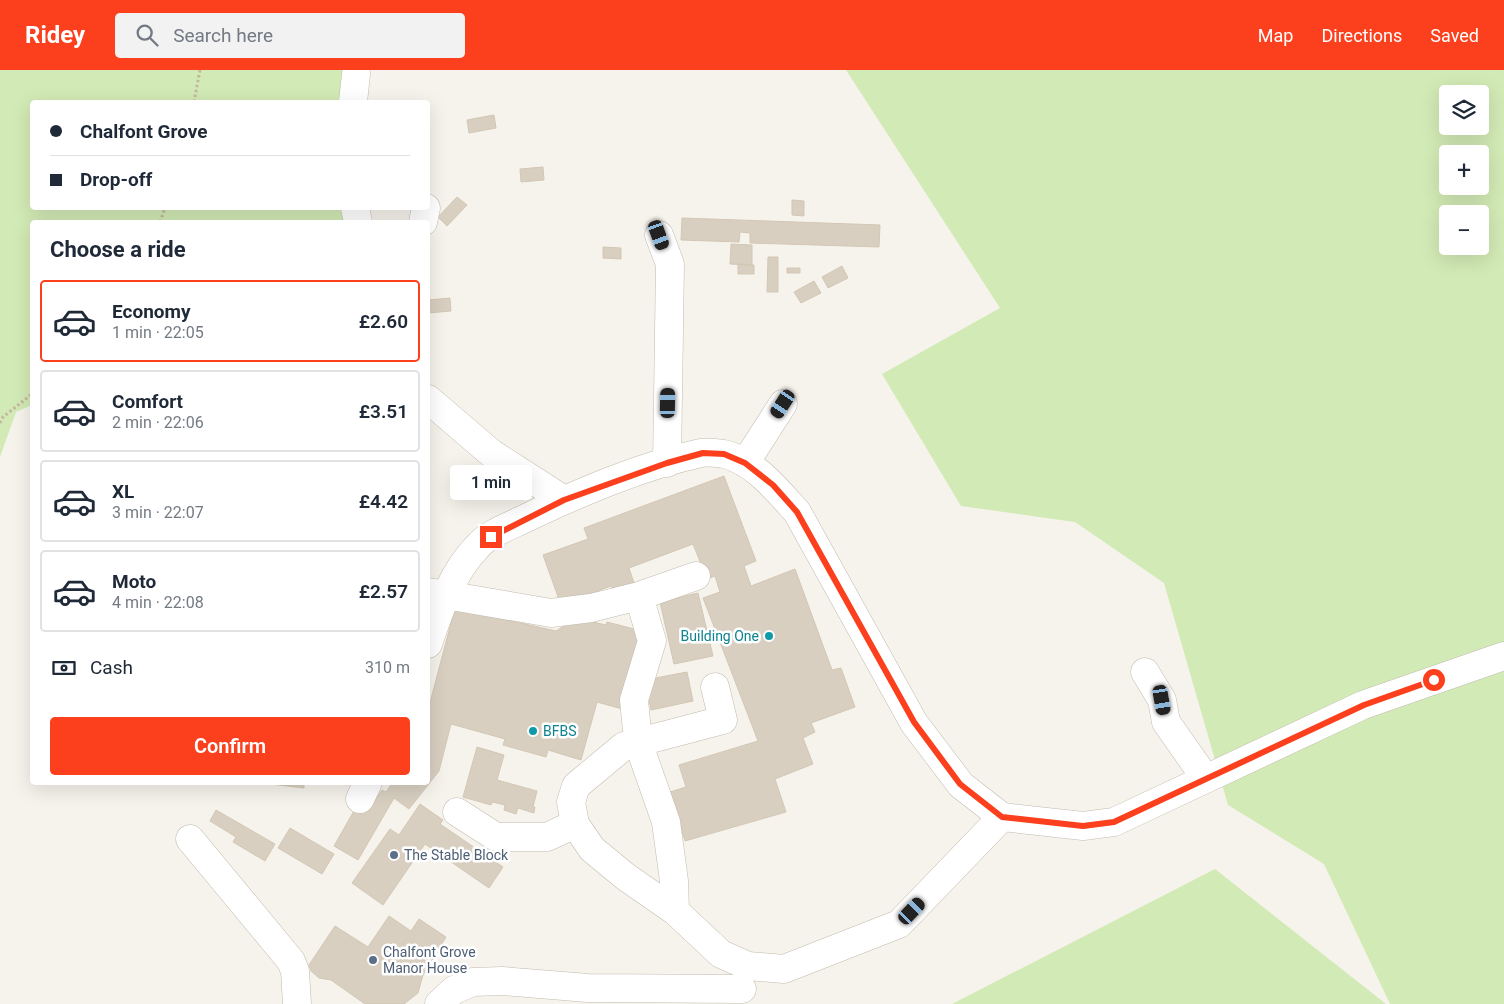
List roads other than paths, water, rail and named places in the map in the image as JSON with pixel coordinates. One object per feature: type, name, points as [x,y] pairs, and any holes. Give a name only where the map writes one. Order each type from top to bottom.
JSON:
[{"type":"street","points":[[353,100],[356,74]]},
{"type":"street","points":[[659,235],[670,264],[667,463]]},
{"type":"street","points":[[430,401],[491,453],[564,500]]},
{"type":"street","points":[[745,463],[783,404]]},
{"type":"street","points":[[430,631],[436,593],[459,569],[478,545],[504,528],[564,500],[667,463],[703,453],[724,454],[745,463],[773,485],[797,512],[886,674],[935,752],[960,784],[1002,817],[1083,826],[1114,822],[1364,705],[1504,656]]},
{"type":"street","points":[[436,593],[551,613],[591,608],[639,596],[696,576]]},
{"type":"street","points":[[639,596],[652,641],[634,700],[638,742],[666,822],[676,911]]},
{"type":"street","points":[[1145,672],[1162,700],[1166,722],[1206,779]]},
{"type":"street","points":[[715,687],[723,720],[624,746],[576,786],[571,802],[575,824],[592,849],[626,877],[676,911],[720,954],[742,987]]},
{"type":"street","points":[[457,812],[496,836],[547,837],[575,824]]},
{"type":"street","points":[[438,1004],[454,990],[473,982],[502,981],[547,994],[637,989],[742,987],[899,924],[1002,817]]},
{"type":"street","points":[[190,840],[291,961],[295,971],[297,1004]]},
{"type":"place","name":"Building One","points":[[769,636]]},
{"type":"place","name":"BFBS","points":[[533,731]]},
{"type":"place","name":"The Stable Block","points":[[394,855]]},
{"type":"place","name":"Chalfont Grove Manor House","points":[[373,960]]}]
